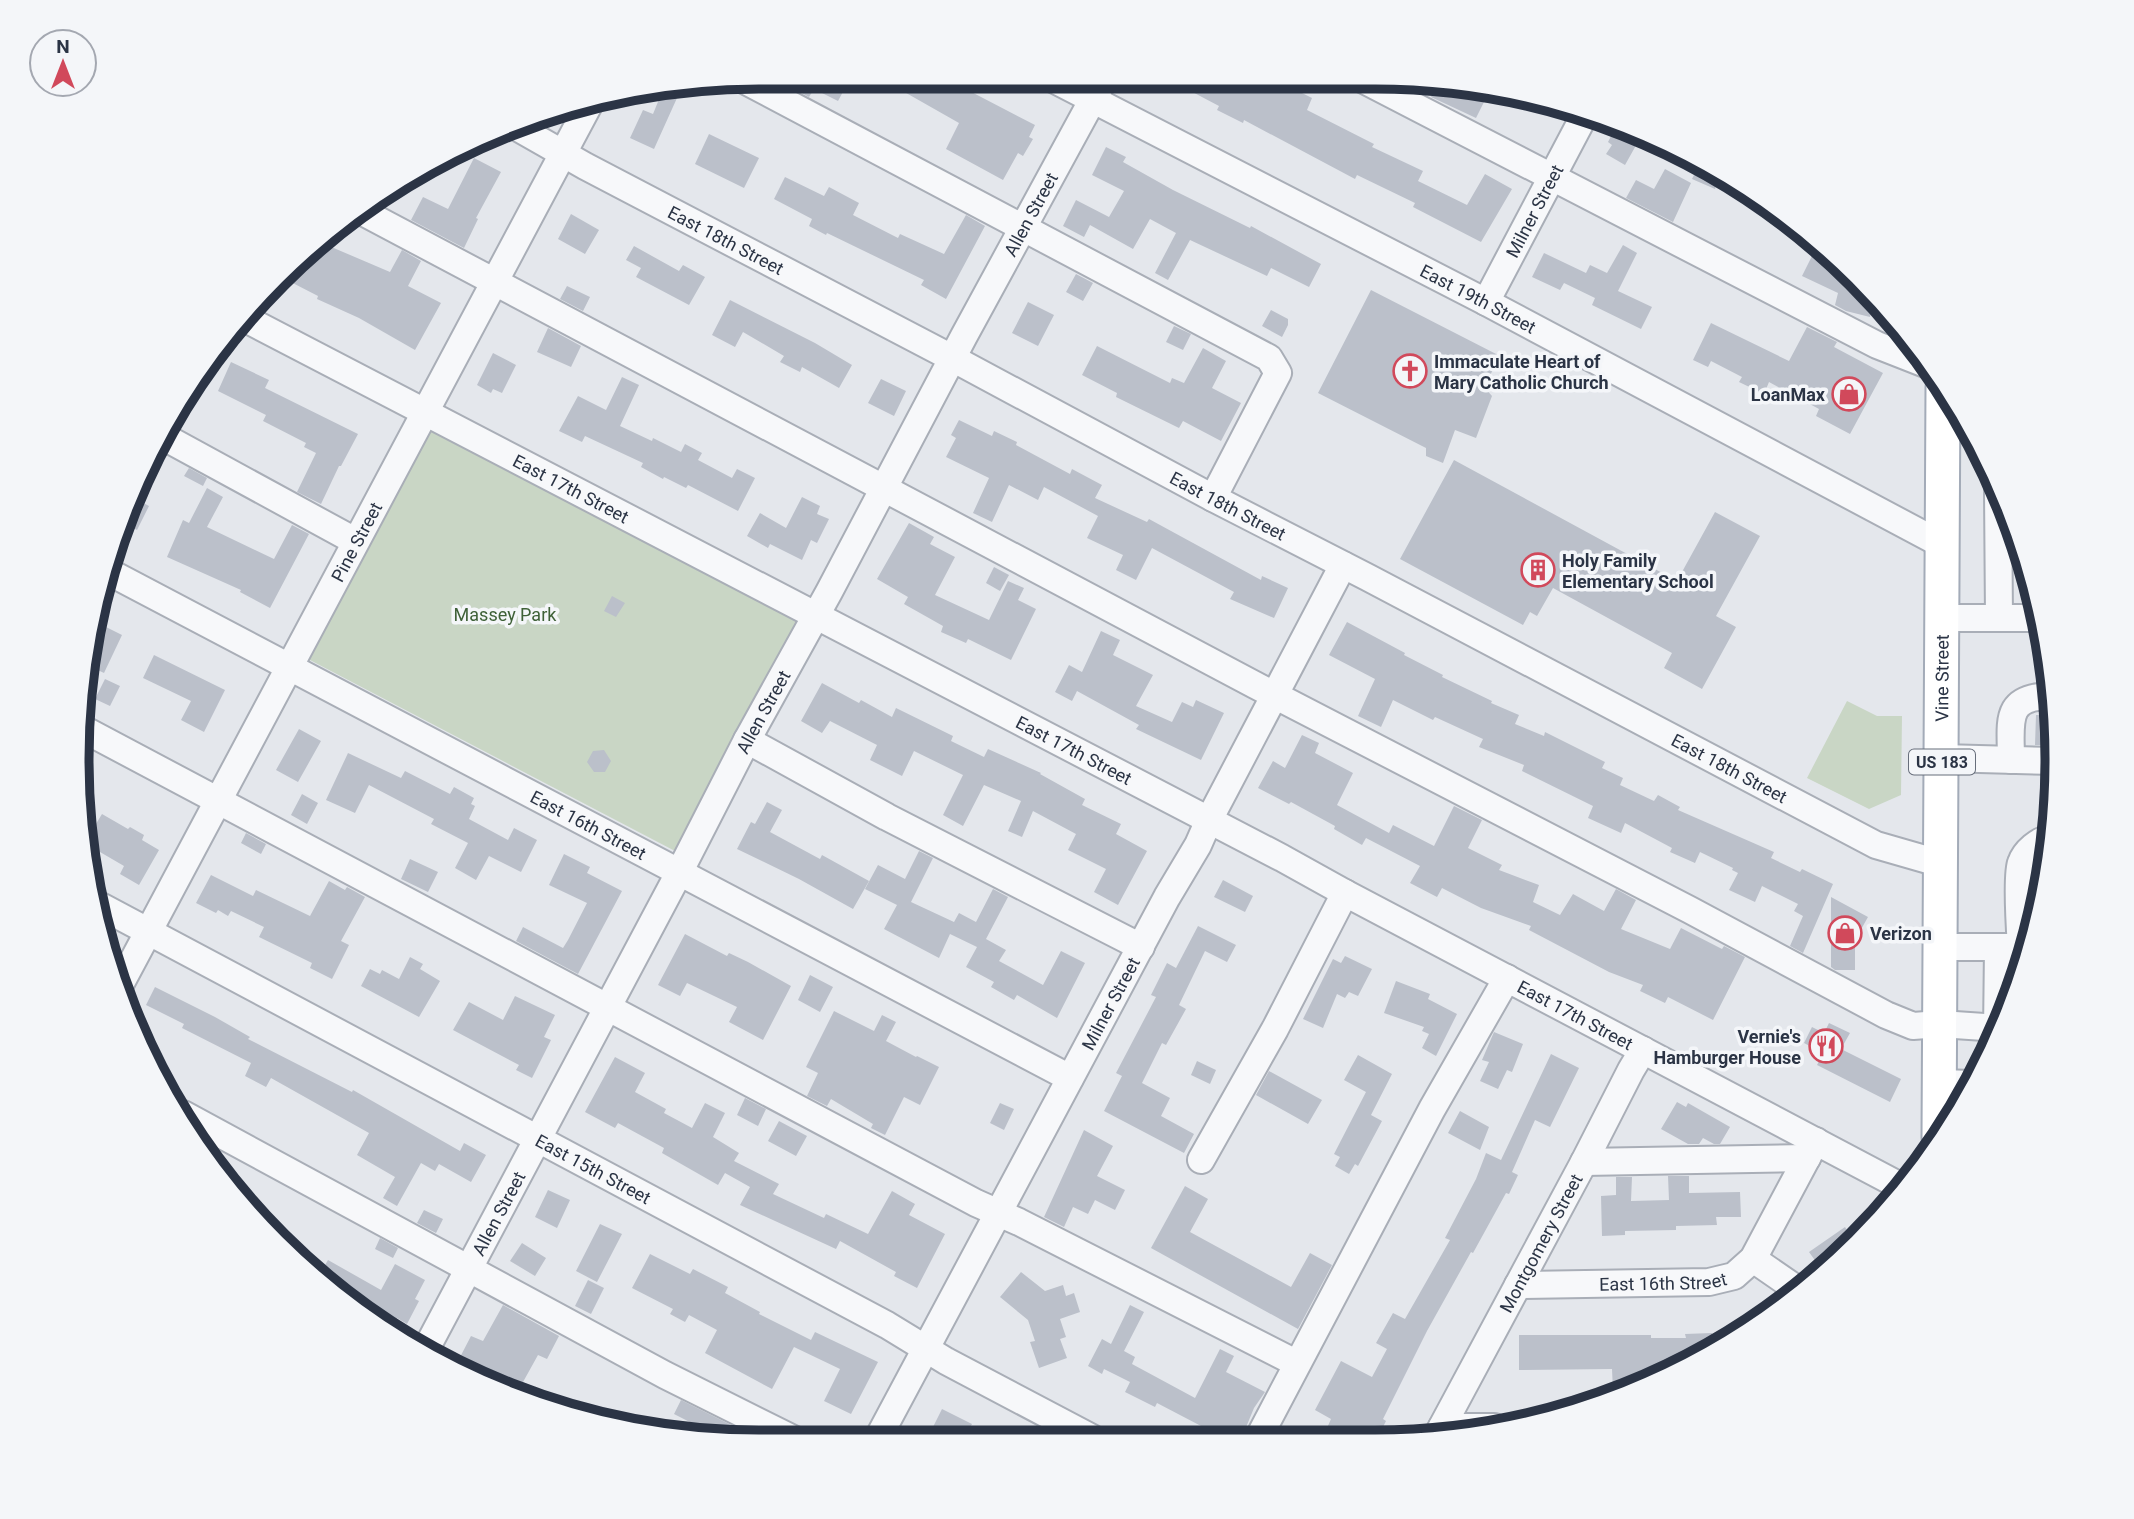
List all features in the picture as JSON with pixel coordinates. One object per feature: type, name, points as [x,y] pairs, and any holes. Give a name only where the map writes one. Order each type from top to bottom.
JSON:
[{"type":"main road","name":"Vine Street","points":[[1943,405],[1940,1024],[1956,1084],[1950,1103]]},
{"type":"street","points":[[761,89],[1269,358],[1278,373],[1213,498]]},
{"type":"street","name":"Allen Street","points":[[429,1343],[747,740],[1098,89]]},
{"type":"street","name":"East 19th Street","points":[[1101,89],[1486,302],[1943,545]]},
{"type":"street","points":[[1382,89],[1877,345],[1911,358]]},
{"type":"street","name":"Pine Street","points":[[125,976],[585,112]]},
{"type":"street","name":"Milner Street","points":[[1486,302],[1581,122]]},
{"type":"street","name":"East 18th Street","points":[[525,132],[1213,498],[1876,845],[1942,864]]},
{"type":"street","points":[[368,216],[1275,696],[1690,910],[1886,1015],[1913,1026],[1940,1024],[1988,1029]]},
{"type":"street","name":"East 17th Street","points":[[252,322],[1209,820],[1643,1050],[1812,1150],[1893,1183]]},
{"type":"street","points":[[170,440],[355,541]]},
{"type":"street","points":[[1998,514],[1999,618]]},
{"type":"street","name":"Milner Street","points":[[882,1430],[1167,897],[1198,845],[1343,565]]},
{"type":"street","name":"East 16th Street","points":[[115,575],[1070,1078]]},
{"type":"street","points":[[1943,618],[2029,618]]},
{"type":"street","points":[[2011,760],[2011,716],[2019,704],[2031,696],[2041,696]]},
{"type":"street","points":[[90,733],[999,1213],[1296,1363]]},
{"type":"street","points":[[747,740],[887,817],[1141,947]]},
{"type":"street","points":[[1942,758],[2045,761]]},
{"type":"street","points":[[2028,907],[2020,864],[2030,849],[2039,843]]},
{"type":"street","points":[[1201,1160],[1275,1029],[1345,893]]},
{"type":"street","name":"East 15th Street","points":[[106,909],[887,1325],[946,1361],[1077,1430]]},
{"type":"street","points":[[2012,965],[2023,927]]},
{"type":"street","points":[[1941,947],[2016,947]]},
{"type":"street","points":[[1262,1430],[1432,1109],[1507,978]]},
{"type":"street","name":"Montgomery Street","points":[[1442,1426],[1643,1050]]},
{"type":"street","points":[[195,1120],[665,1376],[775,1430]]},
{"type":"street","points":[[1584,1162],[1812,1150]]},
{"type":"street","name":"East 16th Street","points":[[1518,1285],[1709,1282],[1734,1276],[1753,1259],[1812,1150]]},
{"type":"street","points":[[1753,1259],[1790,1285]]},
{"type":"green space","name":"Massey Park","points":[[430,427],[797,620],[675,851],[308,659]]},
{"type":"green space","points":[[1847,701],[1877,716],[1902,716],[1901,795],[1869,809],[1807,778]]},
{"type":"building","points":[[794,89],[814,89],[809,97]]},
{"type":"building","points":[[814,89],[844,89],[838,101]]},
{"type":"building","points":[[899,89],[966,89],[1035,125],[1029,137],[1033,139],[1023,156],[1018,153],[1003,180],[946,149],[959,123]]},
{"type":"building","points":[[1187,89],[1294,89],[1312,98],[1307,110],[1374,144],[1372,147],[1423,171],[1418,181],[1467,205],[1485,174],[1512,189],[1481,242],[1413,207],[1415,203],[1357,175],[1355,179],[1244,120],[1243,123],[1217,110],[1219,106]]},
{"type":"building","points":[[1433,92],[1486,99],[1476,118],[1431,97]]},
{"type":"building","points":[[670,95],[677,98],[654,149],[630,138],[643,110],[653,114],[660,97]]},
{"type":"building","points":[[1612,133],[1637,143],[1625,165],[1606,154],[1612,145],[1608,142]]},
{"type":"building","points":[[709,134],[759,158],[744,188],[695,164]]},
{"type":"building","points":[[1106,147],[1126,157],[1123,162],[1173,190],[1250,228],[1251,226],[1321,264],[1309,287],[1271,268],[1267,276],[1190,240],[1168,280],[1155,273],[1176,233],[1150,219],[1133,249],[1090,225],[1084,237],[1063,226],[1076,200],[1109,217],[1124,191],[1092,175]]},
{"type":"building","points":[[474,158],[501,172],[476,218],[478,219],[464,248],[411,220],[423,197],[448,209]]},
{"type":"building","points":[[1665,169],[1691,183],[1673,222],[1626,198],[1636,180],[1654,189]]},
{"type":"building","points":[[1696,171],[1737,196],[1716,186],[1715,189],[1692,179]]},
{"type":"building","points":[[785,177],[824,196],[829,187],[859,203],[853,215],[898,238],[900,234],[944,254],[966,215],[985,226],[946,299],[921,285],[924,280],[809,226],[812,219],[774,199]]},
{"type":"building","points":[[571,214],[599,230],[585,254],[558,239]]},
{"type":"building","points":[[1623,245],[1637,253],[1618,291],[1652,307],[1641,329],[1592,305],[1595,298],[1564,283],[1560,290],[1532,277],[1544,253],[1586,273],[1590,265],[1607,273]]},
{"type":"building","points":[[330,246],[390,272],[402,250],[421,261],[408,286],[441,303],[415,350],[359,318],[317,299],[318,296],[290,282]]},
{"type":"building","points":[[634,246],[679,271],[683,265],[705,277],[689,305],[636,277],[641,268],[626,260]]},
{"type":"building","points":[[1813,254],[1872,311],[1870,317],[1846,311],[1835,305],[1838,293],[1802,276]]},
{"type":"building","points":[[1076,274],[1093,283],[1083,301],[1066,292]]},
{"type":"building","points":[[567,286],[590,297],[583,311],[560,299]]},
{"type":"building","name":"Immaculate Heart of Mary Catholic Church","points":[[1371,290],[1500,356],[1484,387],[1492,396],[1476,438],[1455,430],[1443,463],[1426,456],[1426,448],[1318,393]]},
{"type":"building","points":[[730,300],[852,365],[839,388],[802,367],[800,372],[780,362],[784,356],[743,332],[735,347],[712,335]]},
{"type":"building","points":[[1028,302],[1054,315],[1038,346],[1012,333]]},
{"type":"building","points":[[1271,310],[1288,319],[1282,337],[1262,326]]},
{"type":"building","points":[[1711,323],[1789,361],[1807,327],[1837,342],[1834,347],[1883,373],[1850,434],[1816,416],[1819,409],[1769,382],[1764,394],[1739,382],[1742,377],[1711,361],[1708,367],[1693,360]]},
{"type":"building","points":[[1174,326],[1191,334],[1183,350],[1166,342]]},
{"type":"building","points":[[548,328],[581,346],[571,367],[537,352]]},
{"type":"building","points":[[1097,346],[1170,383],[1172,378],[1184,383],[1203,348],[1226,361],[1212,388],[1241,403],[1221,441],[1183,421],[1179,428],[1116,397],[1117,393],[1082,375]]},
{"type":"building","points":[[493,353],[516,365],[502,393],[493,389],[491,393],[477,385]]},
{"type":"building","points":[[231,362],[269,380],[265,388],[358,434],[321,504],[297,492],[316,453],[304,447],[306,443],[263,421],[266,415],[218,391]]},
{"type":"building","points":[[622,377],[639,385],[620,426],[681,452],[685,444],[702,453],[698,460],[732,478],[737,469],[755,478],[738,511],[688,485],[686,488],[664,477],[663,479],[641,467],[643,463],[585,436],[582,442],[559,431],[578,396],[606,410]]},
{"type":"building","points":[[881,379],[906,391],[894,416],[868,403]]},
{"type":"building","points":[[959,420],[992,436],[994,431],[1017,442],[1016,445],[1070,474],[1072,469],[1102,485],[1095,498],[1147,522],[1149,519],[1261,580],[1262,576],[1288,588],[1274,618],[1230,599],[1234,592],[1152,548],[1136,580],[1116,570],[1123,555],[1087,538],[1098,516],[1044,487],[1038,500],[1009,485],[992,522],[973,513],[989,478],[946,457],[956,438],[951,435]]},
{"type":"building","name":"Holy Family Elementary School","points":[[1454,460],[1677,581],[1715,512],[1760,536],[1716,616],[1736,627],[1702,689],[1664,668],[1672,653],[1553,588],[1537,616],[1530,612],[1523,625],[1400,559]]},
{"type":"building","points":[[189,468],[207,478],[203,486],[184,476]]},
{"type":"building","points":[[207,488],[223,497],[207,527],[274,559],[292,525],[309,534],[270,608],[240,592],[241,590],[167,557],[183,520],[189,523]]},
{"type":"building","points":[[802,497],[820,506],[817,514],[829,519],[817,543],[811,540],[802,560],[770,544],[768,548],[747,536],[760,513],[786,528]]},
{"type":"building","points":[[141,502],[149,506],[137,530],[131,527]]},
{"type":"building","points":[[909,523],[934,537],[930,544],[955,557],[935,595],[989,620],[1008,581],[1024,588],[1018,600],[1036,609],[1011,660],[968,639],[966,643],[941,632],[943,626],[904,604],[908,597],[877,579]]},
{"type":"building","points":[[994,567],[1009,575],[1000,591],[986,583]]},
{"type":"building","points":[[612,596],[625,603],[616,617],[604,611]]},
{"type":"building","points":[[1347,622],[1443,675],[1442,677],[1519,715],[1515,724],[1544,736],[1545,732],[1605,762],[1602,768],[1623,778],[1620,785],[1654,801],[1658,795],[1680,807],[1678,810],[1774,852],[1771,858],[1833,884],[1803,953],[1790,946],[1803,916],[1794,911],[1798,904],[1762,886],[1755,902],[1729,890],[1738,873],[1732,870],[1733,868],[1700,852],[1695,863],[1670,852],[1672,848],[1625,823],[1621,833],[1588,818],[1593,806],[1522,771],[1524,765],[1479,747],[1483,739],[1435,717],[1433,720],[1393,700],[1381,727],[1358,716],[1375,679],[1329,655]]},
{"type":"building","points":[[103,625],[122,635],[104,673],[95,669]]},
{"type":"building","points":[[1101,631],[1120,640],[1113,655],[1153,675],[1136,706],[1172,722],[1182,702],[1193,707],[1196,700],[1224,713],[1201,760],[1136,729],[1139,725],[1077,691],[1072,701],[1055,692],[1069,665],[1082,672]]},
{"type":"building","points":[[154,655],[225,690],[204,732],[181,720],[191,701],[143,678]]},
{"type":"building","points":[[105,679],[120,686],[110,706],[95,699]]},
{"type":"building","points":[[822,683],[892,717],[896,708],[953,736],[951,741],[984,757],[988,749],[1041,773],[1085,799],[1082,805],[1121,824],[1116,834],[1147,851],[1118,905],[1094,892],[1106,869],[1068,850],[1076,834],[1033,811],[1022,837],[1008,831],[1021,801],[984,785],[963,826],[943,815],[963,775],[914,751],[902,776],[870,760],[877,745],[830,721],[822,733],[801,721]]},
{"type":"building","points":[[2036,715],[2043,715],[2044,745],[2035,745]]},
{"type":"building","points":[[299,729],[321,741],[298,782],[276,770]]},
{"type":"building","points":[[1302,735],[1319,743],[1315,753],[1353,773],[1337,805],[1389,833],[1393,825],[1434,846],[1454,806],[1482,820],[1468,848],[1502,865],[1499,870],[1539,885],[1533,902],[1560,915],[1573,894],[1604,911],[1616,889],[1636,900],[1621,929],[1670,949],[1681,928],[1722,949],[1724,946],[1745,957],[1713,1020],[1668,997],[1665,1003],[1640,991],[1643,985],[1609,972],[1529,930],[1531,926],[1481,908],[1442,888],[1437,897],[1410,883],[1420,866],[1366,838],[1362,845],[1334,829],[1335,826],[1258,788],[1273,761],[1285,768]]},
{"type":"building","points":[[604,750],[611,761],[605,772],[594,772],[587,762],[593,751]]},
{"type":"building","points":[[348,753],[401,778],[405,771],[450,794],[454,787],[474,798],[471,804],[475,806],[469,819],[508,840],[514,828],[537,840],[521,872],[489,856],[476,880],[455,868],[468,843],[431,824],[434,819],[369,785],[355,813],[326,800]]},
{"type":"building","points":[[302,794],[318,803],[307,824],[291,815]]},
{"type":"building","points":[[767,802],[782,810],[770,832],[820,859],[822,855],[869,881],[853,909],[737,849],[751,822],[755,824]]},
{"type":"building","points":[[102,814],[144,835],[142,840],[159,850],[139,885],[120,874],[124,866],[95,849],[93,828]]},
{"type":"building","points":[[246,833],[266,844],[261,854],[241,843]]},
{"type":"building","points":[[919,851],[933,858],[911,902],[954,922],[959,913],[976,922],[993,889],[1008,897],[986,939],[1006,950],[999,961],[1043,985],[1061,951],[1085,963],[1057,1018],[1017,995],[1014,1000],[991,987],[994,982],[966,967],[977,947],[950,934],[939,958],[884,929],[897,905],[865,889],[878,865],[905,879]]},
{"type":"building","points":[[564,854],[590,867],[587,873],[622,891],[578,974],[516,941],[523,927],[563,948],[568,940],[587,903],[549,885]]},
{"type":"building","points":[[410,859],[438,872],[428,892],[401,879]]},
{"type":"building","points":[[211,875],[253,896],[256,890],[310,916],[329,881],[365,897],[341,941],[349,945],[332,979],[310,968],[312,963],[259,937],[264,927],[231,911],[228,916],[196,903]]},
{"type":"building","points":[[1223,880],[1253,896],[1245,912],[1214,897]]},
{"type":"building","name":"Verizon","points":[[1831,897],[1868,917],[1855,940],[1855,970],[1835,970],[1831,967]]},
{"type":"building","points":[[1198,926],[1236,945],[1227,962],[1205,951],[1179,1005],[1186,1009],[1166,1045],[1162,1043],[1142,1083],[1170,1098],[1161,1116],[1194,1134],[1184,1153],[1104,1111],[1122,1076],[1116,1073],[1156,997],[1151,995],[1167,963],[1176,968]]},
{"type":"building","points":[[685,934],[727,956],[729,953],[748,962],[791,986],[763,1040],[729,1022],[737,1007],[687,983],[680,996],[658,985]]},
{"type":"building","points":[[1345,956],[1372,969],[1358,996],[1349,992],[1345,998],[1337,994],[1323,1028],[1303,1019],[1333,959],[1341,963]]},
{"type":"building","points":[[410,957],[423,964],[420,969],[440,981],[419,1017],[361,986],[370,969],[380,974],[382,970],[399,979]]},
{"type":"building","points":[[810,975],[833,987],[820,1012],[798,1000]]},
{"type":"building","points":[[1396,981],[1430,994],[1428,999],[1457,1014],[1436,1056],[1422,1048],[1429,1034],[1422,1031],[1424,1027],[1384,1013]]},
{"type":"building","points":[[155,987],[215,1017],[250,1037],[248,1039],[352,1092],[353,1090],[460,1151],[464,1143],[486,1155],[471,1182],[439,1164],[435,1171],[421,1163],[397,1206],[383,1198],[395,1177],[357,1155],[369,1133],[271,1078],[266,1087],[245,1076],[251,1063],[182,1028],[184,1024],[146,1005]]},
{"type":"building","points":[[515,996],[555,1015],[544,1037],[551,1040],[532,1078],[516,1070],[519,1065],[453,1030],[469,1002],[503,1020]]},
{"type":"building","points":[[834,1011],[874,1031],[882,1015],[896,1022],[886,1041],[939,1067],[920,1105],[904,1097],[885,1135],[871,1128],[873,1124],[831,1099],[827,1106],[807,1096],[818,1073],[806,1067]]},
{"type":"building","points":[[1829,1023],[1850,1033],[1841,1049],[1901,1079],[1890,1102],[1817,1065],[1823,1053],[1804,1043],[1812,1027],[1824,1033]]},
{"type":"building","points":[[1494,1032],[1523,1044],[1512,1072],[1507,1070],[1498,1089],[1480,1081],[1489,1062],[1482,1060]]},
{"type":"building","points":[[1551,1054],[1579,1068],[1550,1127],[1535,1120],[1512,1172],[1518,1175],[1509,1194],[1506,1193],[1427,1331],[1383,1419],[1386,1421],[1382,1430],[1326,1430],[1331,1419],[1315,1410],[1341,1361],[1372,1377],[1387,1349],[1376,1343],[1393,1313],[1405,1319],[1450,1240],[1445,1238],[1476,1179],[1486,1153],[1501,1160]]},
{"type":"building","points":[[1358,1055],[1392,1074],[1371,1115],[1382,1121],[1358,1166],[1355,1164],[1349,1174],[1335,1166],[1340,1157],[1334,1154],[1366,1092],[1344,1080]]},
{"type":"building","points":[[615,1057],[645,1073],[635,1092],[666,1109],[664,1113],[692,1128],[705,1103],[725,1113],[713,1137],[739,1153],[734,1161],[779,1184],[773,1194],[824,1218],[826,1214],[868,1234],[892,1191],[915,1204],[909,1215],[945,1234],[917,1288],[894,1276],[896,1272],[840,1241],[836,1249],[740,1205],[750,1187],[725,1173],[718,1185],[662,1153],[664,1148],[618,1123],[615,1128],[585,1112]]},
{"type":"building","points":[[1197,1061],[1216,1070],[1210,1084],[1191,1075]]},
{"type":"building","points":[[1269,1071],[1322,1100],[1308,1124],[1256,1095]]},
{"type":"building","points":[[745,1098],[766,1109],[758,1126],[737,1115]]},
{"type":"building","points":[[1677,1102],[1686,1107],[1688,1103],[1730,1127],[1720,1144],[1703,1138],[1699,1144],[1688,1144],[1661,1129]]},
{"type":"building","points":[[1000,1103],[1014,1109],[1004,1130],[990,1123]]},
{"type":"building","points":[[1460,1111],[1489,1127],[1480,1150],[1448,1133]]},
{"type":"building","points":[[779,1121],[807,1136],[796,1156],[768,1141]]},
{"type":"building","points":[[1084,1130],[1113,1146],[1097,1176],[1125,1190],[1115,1210],[1095,1200],[1088,1214],[1073,1207],[1064,1227],[1044,1217]]},
{"type":"building","points":[[1668,1176],[1689,1176],[1689,1193],[1740,1192],[1741,1217],[1716,1217],[1717,1225],[1676,1226],[1676,1230],[1625,1231],[1625,1235],[1602,1236],[1601,1196],[1616,1195],[1616,1177],[1632,1177],[1631,1201],[1669,1200]]},
{"type":"building","points":[[1185,1186],[1208,1199],[1190,1232],[1291,1287],[1310,1253],[1332,1265],[1298,1329],[1151,1248]]},
{"type":"building","points":[[548,1190],[570,1200],[557,1228],[535,1217]]},
{"type":"building","points":[[424,1210],[443,1219],[436,1233],[417,1223]]},
{"type":"building","points":[[600,1224],[622,1234],[597,1282],[576,1271]]},
{"type":"building","points":[[1845,1227],[1849,1232],[1817,1263],[1809,1252]]},
{"type":"building","points":[[380,1238],[398,1248],[393,1258],[375,1249]]},
{"type":"building","points":[[522,1243],[546,1258],[535,1276],[510,1261]]},
{"type":"building","points":[[650,1254],[690,1274],[693,1269],[728,1287],[725,1293],[760,1312],[759,1314],[811,1340],[815,1332],[878,1362],[851,1414],[824,1401],[840,1369],[794,1347],[772,1389],[705,1353],[717,1330],[689,1315],[685,1322],[670,1314],[673,1309],[632,1288]]},
{"type":"building","points":[[328,1260],[381,1290],[395,1264],[425,1280],[415,1299],[419,1301],[407,1324],[397,1318],[395,1322],[387,1317],[323,1268]]},
{"type":"building","points":[[1021,1272],[1045,1291],[1063,1285],[1066,1296],[1074,1293],[1080,1312],[1060,1319],[1066,1337],[1060,1339],[1067,1358],[1039,1368],[1030,1342],[1035,1341],[1028,1320],[1000,1297]]},
{"type":"building","points":[[588,1280],[604,1288],[591,1314],[575,1306]]},
{"type":"building","points":[[503,1305],[559,1336],[547,1359],[538,1355],[523,1382],[548,1395],[459,1359],[471,1336],[483,1341]]},
{"type":"building","points":[[1130,1305],[1144,1312],[1124,1351],[1135,1357],[1132,1364],[1195,1398],[1220,1349],[1234,1356],[1226,1372],[1265,1392],[1254,1408],[1245,1430],[1209,1430],[1157,1403],[1155,1407],[1125,1392],[1130,1382],[1104,1369],[1102,1374],[1088,1366],[1102,1339],[1111,1344]]},
{"type":"building","points":[[1712,1333],[1712,1339],[1671,1361],[1613,1386],[1612,1369],[1519,1370],[1519,1335],[1651,1335],[1651,1338],[1686,1338],[1685,1334]]},
{"type":"building","points":[[681,1400],[731,1425],[729,1429],[698,1426],[674,1414]]},
{"type":"building","points":[[942,1409],[972,1424],[969,1430],[932,1430]]},
{"type":"place","name":"Immaculate Heart of Mary Catholic Church","points":[[1410,371]]},
{"type":"place","name":"LoanMax","points":[[1849,394]]},
{"type":"place","name":"Holy Family Elementary School","points":[[1538,570]]},
{"type":"place","name":"Verizon","points":[[1845,933]]},
{"type":"place","name":"Vernie's Hamburger House","points":[[1826,1046]]}]
